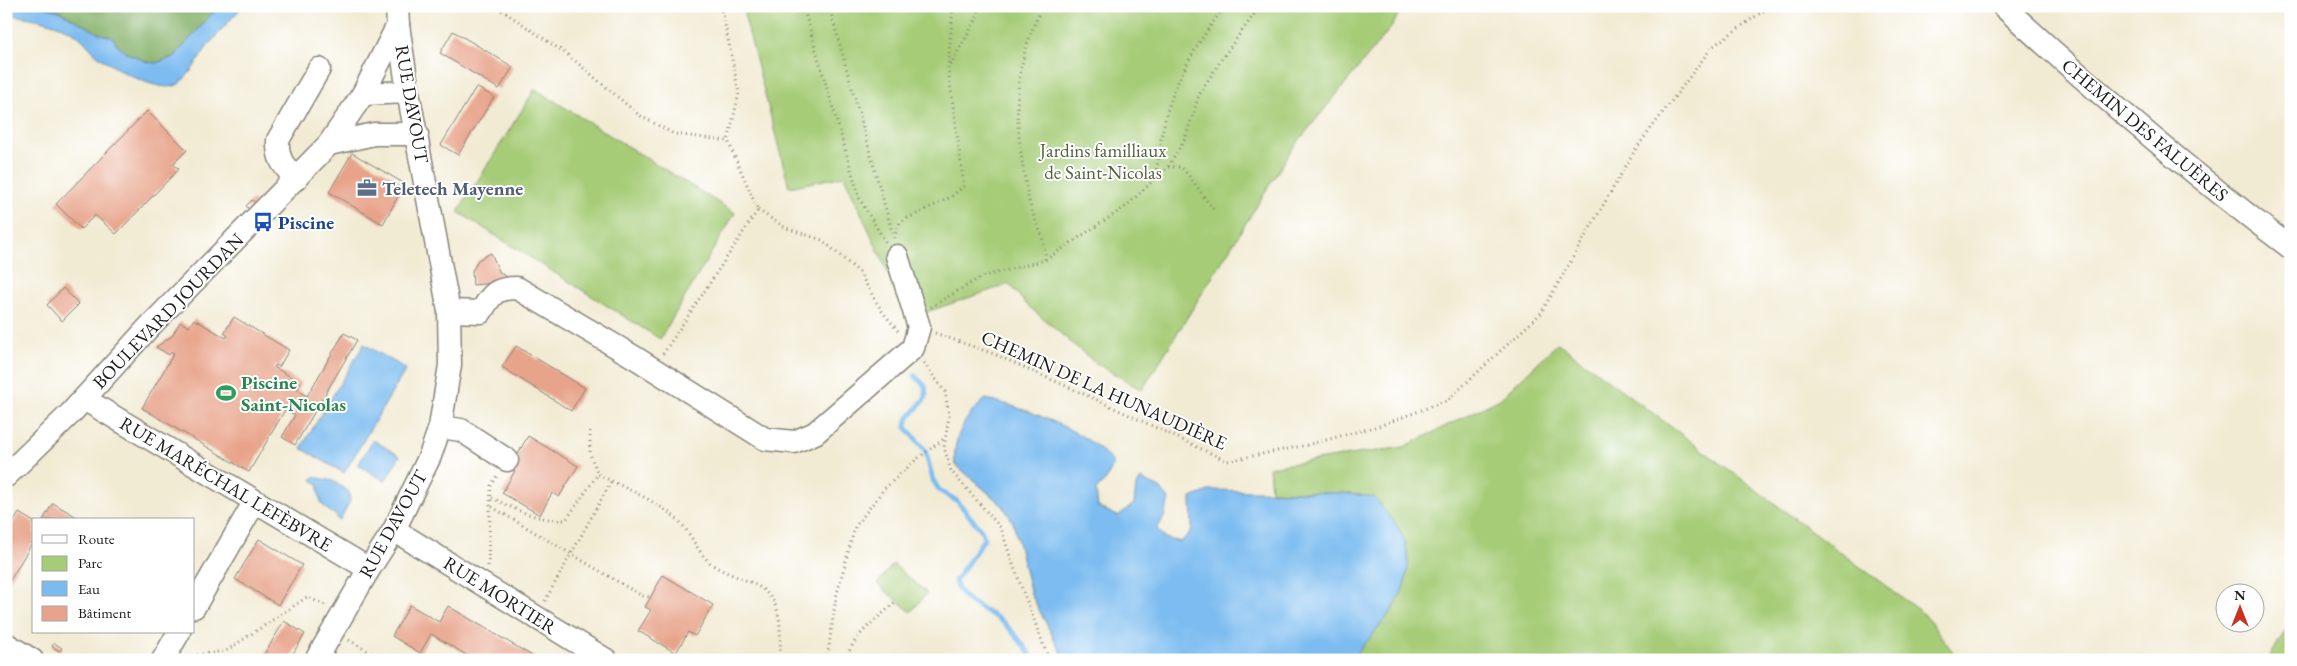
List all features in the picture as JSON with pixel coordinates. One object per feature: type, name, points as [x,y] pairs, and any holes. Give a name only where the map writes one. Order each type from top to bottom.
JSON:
[{"type":"street","name":"CHEMIN DES FALUÈRES","points":[[2003,6],[2070,68],[2248,216],[2291,248]]},
{"type":"street","name":"RUE DAVOUT","points":[[316,660],[368,569],[394,530],[430,456],[440,427],[450,365],[449,311],[408,92],[398,15]]},
{"type":"street","name":"BOULEVARD JOURDAN","points":[[6,476],[84,399],[149,327],[329,144],[364,94],[398,15]]},
{"type":"street","points":[[296,179],[284,166],[277,152],[278,140],[318,69]]},
{"type":"street","points":[[364,94],[408,92]]},
{"type":"street","points":[[329,144],[374,134],[417,134]]},
{"type":"street","points":[[449,311],[482,312],[492,295],[502,288],[517,288],[653,369],[765,439],[794,442],[815,433],[915,330],[895,246]]},
{"type":"street","name":"RUE MARÉCHAL LEFÈBVRE","points":[[84,399],[368,569]]},
{"type":"street","points":[[440,427],[461,430],[507,460]]},
{"type":"street","points":[[195,605],[255,501]]},
{"type":"street","name":"RUE MORTIER","points":[[394,530],[606,660]]},
{"type":"street","points":[[163,659],[178,634]]},
{"type":"street","points":[[6,644],[32,660]]},
{"type":"path","points":[[486,6],[503,11],[568,55],[639,115],[674,134],[728,141]]},
{"type":"path","points":[[719,6],[723,14],[739,93],[728,141],[758,210],[786,228],[822,240],[859,272],[881,310],[915,330],[945,392],[949,416],[944,447],[951,471],[1001,528],[1049,660]]},
{"type":"path","points":[[803,6],[860,200],[880,235],[895,246]]},
{"type":"path","points":[[829,6],[895,246]]},
{"type":"path","points":[[895,246],[900,222],[951,197],[964,186],[948,68],[953,6]]},
{"type":"path","points":[[948,68],[977,18],[978,6]]},
{"type":"path","points":[[1043,6],[1036,19],[1023,60],[1018,91],[1021,149],[1030,203],[1042,234],[1046,251],[1045,260]]},
{"type":"path","points":[[1153,181],[1157,169],[1163,129],[1174,90],[1198,41],[1225,6]]},
{"type":"path","points":[[915,330],[981,277],[1045,260],[1125,207],[1168,167],[1185,138],[1199,95],[1220,60],[1260,6]]},
{"type":"path","name":"CHEMIN DE LA HUNAUDIÈRE","points":[[915,330],[994,354],[1095,398],[1227,461],[1307,445],[1382,425],[1448,400],[1541,313],[1635,150],[1712,47],[1770,6]]},
{"type":"path","points":[[1168,167],[1181,167],[1190,175],[1199,192],[1215,211]]},
{"type":"path","points":[[653,369],[758,210]]},
{"type":"path","points":[[590,430],[590,454],[598,474],[650,502],[677,520],[692,538],[702,556],[716,568],[760,586],[773,601],[779,620],[780,660]]},
{"type":"path","points":[[836,660],[827,659],[836,597],[856,527],[884,489],[917,459],[945,438]]},
{"type":"path","points":[[487,587],[492,506],[491,486],[507,460]]},
{"type":"path","points":[[492,498],[529,516],[550,521],[566,520],[598,474]]},
{"type":"path","points":[[536,617],[611,482]]},
{"type":"path","points":[[492,506],[642,596],[651,597]]},
{"type":"path","points":[[163,659],[226,651],[307,597],[383,660]]},
{"type":"path","points":[[846,660],[857,637],[897,600]]},
{"type":"green space","points":[[39,6],[219,6],[174,57],[156,63],[147,62],[129,54],[119,47],[112,37],[98,33],[59,11]]},
{"type":"green space","name":"Jardins familliaux de Saint-Nicolas","points":[[742,6],[1402,6],[1393,25],[1292,149],[1142,390],[1094,362],[1026,304],[1009,284],[909,318],[844,176],[789,187]]},
{"type":"green space","points":[[535,89],[735,213],[660,339],[458,212]]},
{"type":"green space","points":[[1558,343],[1925,615],[1959,660],[1351,660],[1398,603],[1374,497],[1342,493],[1271,491],[1269,467],[1404,447],[1500,399]]},
{"type":"green space","points":[[893,564],[927,593],[911,612],[877,584]]},
{"type":"green space","points":[[2291,621],[2291,660],[2268,660]]},
{"type":"water","points":[[6,6],[39,6],[59,11],[98,33],[112,37],[119,47],[129,54],[147,62],[156,63],[174,57],[219,6],[243,6],[212,41],[185,78],[177,85],[169,87],[147,83],[113,66],[97,55],[77,35],[62,27],[22,16],[6,15]]},
{"type":"water","points":[[364,344],[406,369],[344,473],[301,448]]},
{"type":"water","points":[[986,399],[1014,406],[1056,423],[1082,436],[1102,450],[1114,463],[1106,480],[1096,490],[1098,507],[1118,516],[1134,504],[1136,486],[1141,479],[1160,488],[1169,499],[1164,517],[1157,529],[1165,538],[1181,542],[1192,530],[1191,498],[1211,490],[1342,493],[1374,497],[1394,521],[1403,537],[1408,555],[1403,589],[1385,619],[1351,660],[1065,660],[1031,594],[1013,522],[1003,506],[955,464],[956,445],[962,427],[972,412]]},
{"type":"water","points":[[373,440],[400,456],[385,481],[358,465]]},
{"type":"water","points":[[314,477],[333,481],[349,492],[350,501],[340,520],[324,507],[320,500],[319,485],[312,480]]},
{"type":"building","points":[[453,31],[513,67],[499,89],[440,53]]},
{"type":"building","points":[[476,87],[494,97],[458,155],[441,145]]},
{"type":"building","points":[[147,111],[187,150],[173,164],[179,169],[116,234],[95,215],[81,229],[56,204]]},
{"type":"building","name":"Teletech Mayenne","points":[[352,153],[405,184],[383,224],[329,192]]},
{"type":"building","points":[[252,200],[256,203],[249,209],[246,206]]},
{"type":"building","points":[[491,253],[500,273],[505,276],[499,286],[494,283],[473,285],[472,271],[478,260]]},
{"type":"building","points":[[63,288],[79,304],[62,321],[47,305]]},
{"type":"building","name":"Piscine Saint-Nicolas","points":[[234,317],[289,350],[279,367],[276,365],[274,367],[301,383],[297,390],[307,396],[344,333],[357,340],[295,445],[282,437],[295,415],[285,410],[249,472],[142,408],[174,353],[171,352],[169,355],[156,347],[172,336],[180,322],[189,327],[194,319],[226,338],[228,336],[224,333]]},
{"type":"building","points":[[516,346],[585,388],[571,411],[502,367]]},
{"type":"building","points":[[528,436],[578,466],[559,497],[552,493],[540,515],[502,493],[515,471],[510,468]]},
{"type":"building","points":[[53,503],[79,518],[44,518]]},
{"type":"building","points":[[19,513],[32,521],[32,543],[6,587],[6,535]]},
{"type":"building","points":[[259,539],[302,565],[278,605],[235,579]]},
{"type":"building","points":[[663,575],[713,605],[695,636],[688,632],[676,653],[638,631],[651,610],[645,607]]},
{"type":"building","points":[[410,605],[439,622],[448,606],[539,660],[475,660],[431,634],[420,653],[392,636]]},
{"type":"building","points":[[284,621],[305,634],[289,660],[261,660]]},
{"type":"building","points":[[54,643],[62,648],[60,651],[52,647]]},
{"type":"waterway","points":[[915,376],[925,386],[926,397],[907,420],[906,427],[925,450],[933,480],[939,490],[957,501],[982,531],[984,539],[955,581],[958,589],[969,601],[1004,623],[1020,640],[1033,660]]},
{"type":"place","name":"Teletech Mayenne","points":[[367,188]]},
{"type":"place","name":"Piscine","points":[[263,222]]},
{"type":"place","name":"Piscine Saint-Nicolas","points":[[226,393]]}]
